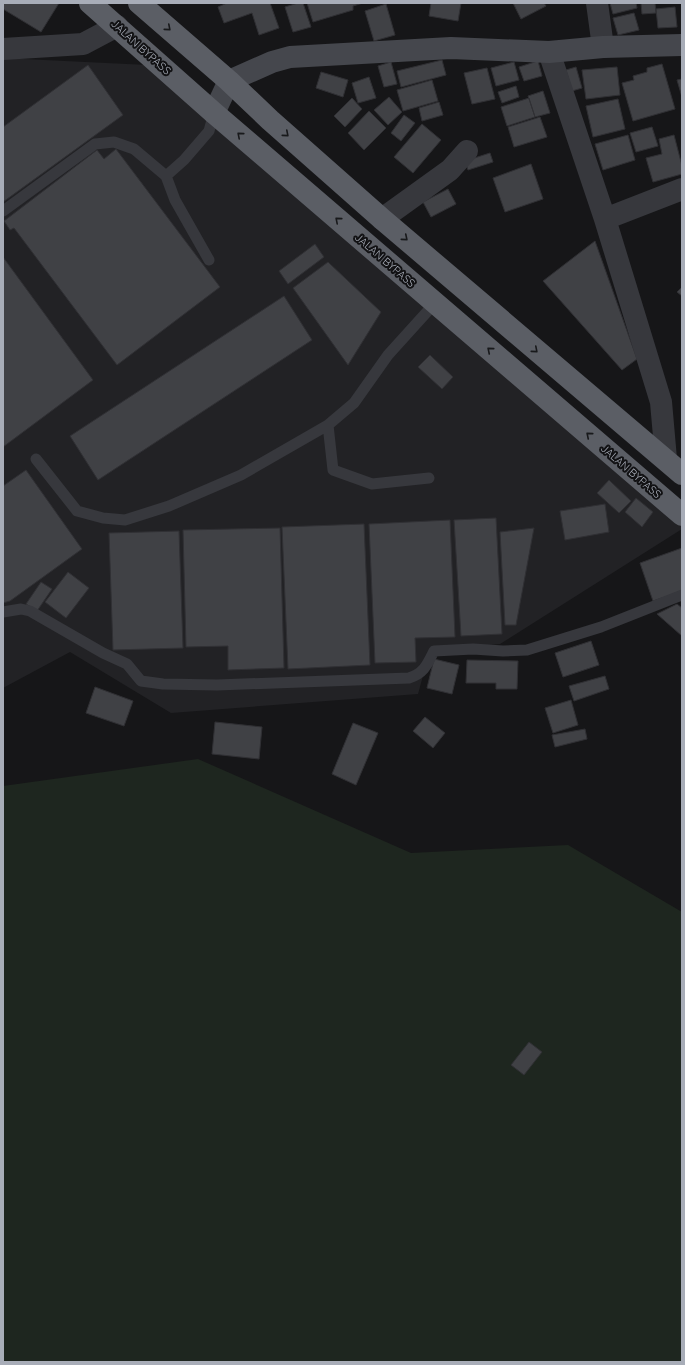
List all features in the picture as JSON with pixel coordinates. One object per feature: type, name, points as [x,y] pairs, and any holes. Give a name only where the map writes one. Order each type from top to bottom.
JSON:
[{"type":"highway","name":"JALAN BYPASS","points":[[90,3],[214,113],[682,515]]},
{"type":"highway","points":[[139,3],[229,81],[270,120],[382,219],[682,474]]},
{"type":"main road","points":[[214,113],[229,81],[272,62],[290,57],[451,48],[549,52],[603,47],[682,45]]},
{"type":"street","points":[[597,3],[603,47]]},
{"type":"street","points":[[3,49],[83,44],[117,26]]},
{"type":"street","points":[[549,52],[605,219],[661,402],[666,459]]},
{"type":"street","points":[[382,219],[450,170],[466,151]]},
{"type":"street","points":[[605,219],[682,189]]},
{"type":"lane","points":[[166,176],[184,160],[209,131],[214,113]]},
{"type":"lane","points":[[3,211],[95,144],[114,142],[134,149],[166,176],[175,200],[209,260]]},
{"type":"lane","points":[[36,458],[77,511],[103,518],[125,520],[170,506],[241,475],[328,425],[354,402],[388,355],[435,303]]},
{"type":"lane","points":[[328,425],[333,470],[372,484],[429,478]]},
{"type":"lane","points":[[3,612],[21,609],[30,611],[103,653],[127,664],[141,681],[163,684],[217,685],[409,678],[419,675],[434,652],[473,649],[503,651],[527,650],[601,627],[682,595]]},
{"type":"shaded area","points":[[3,58],[168,66],[682,506],[682,529],[500,644],[430,650],[418,694],[171,713],[70,652],[3,688]]},
{"type":"shaded area","points":[[198,759],[411,853],[568,845],[682,912],[682,1362],[3,1362],[3,786]]},
{"type":"building","points":[[3,3],[59,3],[41,32],[3,9]]},
{"type":"building","points":[[227,3],[270,3],[279,28],[259,35],[252,13],[224,23],[218,7]]},
{"type":"building","points":[[303,3],[311,27],[293,32],[285,7]]},
{"type":"building","points":[[307,3],[363,3],[353,6],[353,10],[313,22]]},
{"type":"building","points":[[431,3],[461,3],[458,21],[429,16]]},
{"type":"building","points":[[513,3],[544,3],[546,6],[521,19]]},
{"type":"building","points":[[610,3],[636,3],[637,8],[613,14]]},
{"type":"building","points":[[641,3],[655,3],[656,13],[642,14]]},
{"type":"building","points":[[386,4],[395,35],[374,41],[365,11]]},
{"type":"building","points":[[675,7],[677,27],[658,28],[656,9]]},
{"type":"building","points":[[634,13],[639,30],[618,35],[613,18]]},
{"type":"building","points":[[442,60],[446,75],[401,87],[397,71]]},
{"type":"building","points":[[538,61],[542,76],[524,81],[519,67]]},
{"type":"building","points":[[391,62],[397,84],[384,87],[378,66]]},
{"type":"building","points":[[514,62],[519,80],[496,86],[491,68]]},
{"type":"building","points":[[662,64],[675,109],[633,121],[622,83],[634,80],[633,76],[647,72],[647,68]]},
{"type":"building","points":[[88,65],[123,115],[3,202],[3,127]]},
{"type":"building","points":[[576,67],[582,88],[572,91],[566,70]]},
{"type":"building","points":[[617,67],[620,95],[586,99],[582,70]]},
{"type":"building","points":[[487,68],[495,99],[472,104],[464,73]]},
{"type":"building","points":[[321,72],[348,80],[343,97],[316,88]]},
{"type":"building","points":[[369,77],[376,98],[358,103],[352,83]]},
{"type":"building","points":[[682,79],[682,97],[677,80]]},
{"type":"building","points":[[432,80],[438,101],[403,111],[397,90]]},
{"type":"building","points":[[516,86],[519,97],[502,103],[498,92]]},
{"type":"building","points":[[543,91],[550,113],[535,117],[528,96]]},
{"type":"building","points":[[389,97],[402,112],[388,125],[374,110]]},
{"type":"building","points":[[352,98],[362,109],[345,127],[334,116]]},
{"type":"building","points":[[529,98],[535,117],[507,126],[501,107]]},
{"type":"building","points":[[618,99],[625,129],[593,137],[586,106]]},
{"type":"building","points":[[439,102],[443,115],[422,121],[419,108]]},
{"type":"building","points":[[369,111],[386,128],[364,150],[348,133]]},
{"type":"building","points":[[404,115],[415,123],[401,141],[391,133]]},
{"type":"building","points":[[540,117],[547,137],[514,147],[508,127]]},
{"type":"building","points":[[422,124],[441,140],[413,173],[394,157]]},
{"type":"building","points":[[652,127],[658,146],[636,152],[630,133]]},
{"type":"building","points":[[628,135],[635,160],[603,170],[595,144]]},
{"type":"building","points":[[674,135],[682,166],[682,174],[653,182],[646,158],[662,154],[659,139]]},
{"type":"building","points":[[116,149],[220,287],[117,365],[14,228],[10,230],[4,221],[97,150],[104,159]]},
{"type":"building","points":[[490,153],[493,162],[468,170],[465,161]]},
{"type":"building","points":[[531,164],[543,199],[505,212],[493,178]]},
{"type":"building","points":[[448,189],[456,204],[431,217],[423,202]]},
{"type":"building","points":[[595,241],[637,359],[622,370],[543,281]]},
{"type":"building","points":[[315,244],[324,257],[288,284],[279,271]]},
{"type":"building","points":[[3,257],[93,380],[3,447]]},
{"type":"building","points":[[328,262],[381,312],[348,365],[293,288]]},
{"type":"building","points":[[682,287],[682,296],[677,292]]},
{"type":"building","points":[[284,296],[312,340],[98,480],[70,436]]},
{"type":"building","points":[[430,355],[453,377],[442,389],[418,367]]},
{"type":"building","points":[[26,470],[82,549],[10,601],[3,603],[3,486]]},
{"type":"building","points":[[609,480],[631,501],[619,513],[597,493]]},
{"type":"building","points":[[636,498],[653,512],[642,527],[625,512]]},
{"type":"building","points":[[605,504],[609,532],[565,540],[560,511]]},
{"type":"building","points":[[496,518],[502,634],[461,636],[454,520]]},
{"type":"building","points":[[450,520],[455,637],[415,638],[416,662],[375,663],[369,524]]},
{"type":"building","points":[[364,524],[370,665],[288,669],[282,527]]},
{"type":"building","points":[[280,528],[284,668],[228,670],[228,646],[186,647],[183,530]]},
{"type":"building","points":[[534,528],[516,625],[505,625],[500,532]]},
{"type":"building","points":[[179,531],[183,648],[113,650],[109,533]]},
{"type":"building","points":[[682,548],[682,591],[653,601],[640,563]]},
{"type":"building","points":[[68,572],[89,588],[66,618],[45,602]]},
{"type":"building","points":[[41,582],[52,589],[37,611],[26,604]]},
{"type":"building","points":[[677,604],[682,608],[682,636],[657,614]]},
{"type":"building","points":[[591,641],[599,665],[563,677],[555,653]]},
{"type":"building","points":[[434,659],[459,665],[452,694],[427,688]]},
{"type":"building","points":[[467,660],[518,661],[517,689],[496,689],[496,683],[466,683]]},
{"type":"building","points":[[605,676],[609,689],[574,701],[569,686]]},
{"type":"building","points":[[95,687],[133,701],[124,726],[86,713]]},
{"type":"building","points":[[571,700],[578,725],[553,733],[545,708]]},
{"type":"building","points":[[425,717],[445,733],[433,748],[413,731]]},
{"type":"building","points":[[215,722],[262,727],[259,759],[212,754]]},
{"type":"building","points":[[353,723],[378,733],[356,785],[332,774]]},
{"type":"building","points":[[585,729],[587,739],[555,747],[552,735]]},
{"type":"building","points":[[529,1042],[542,1052],[524,1075],[511,1065]]}]
